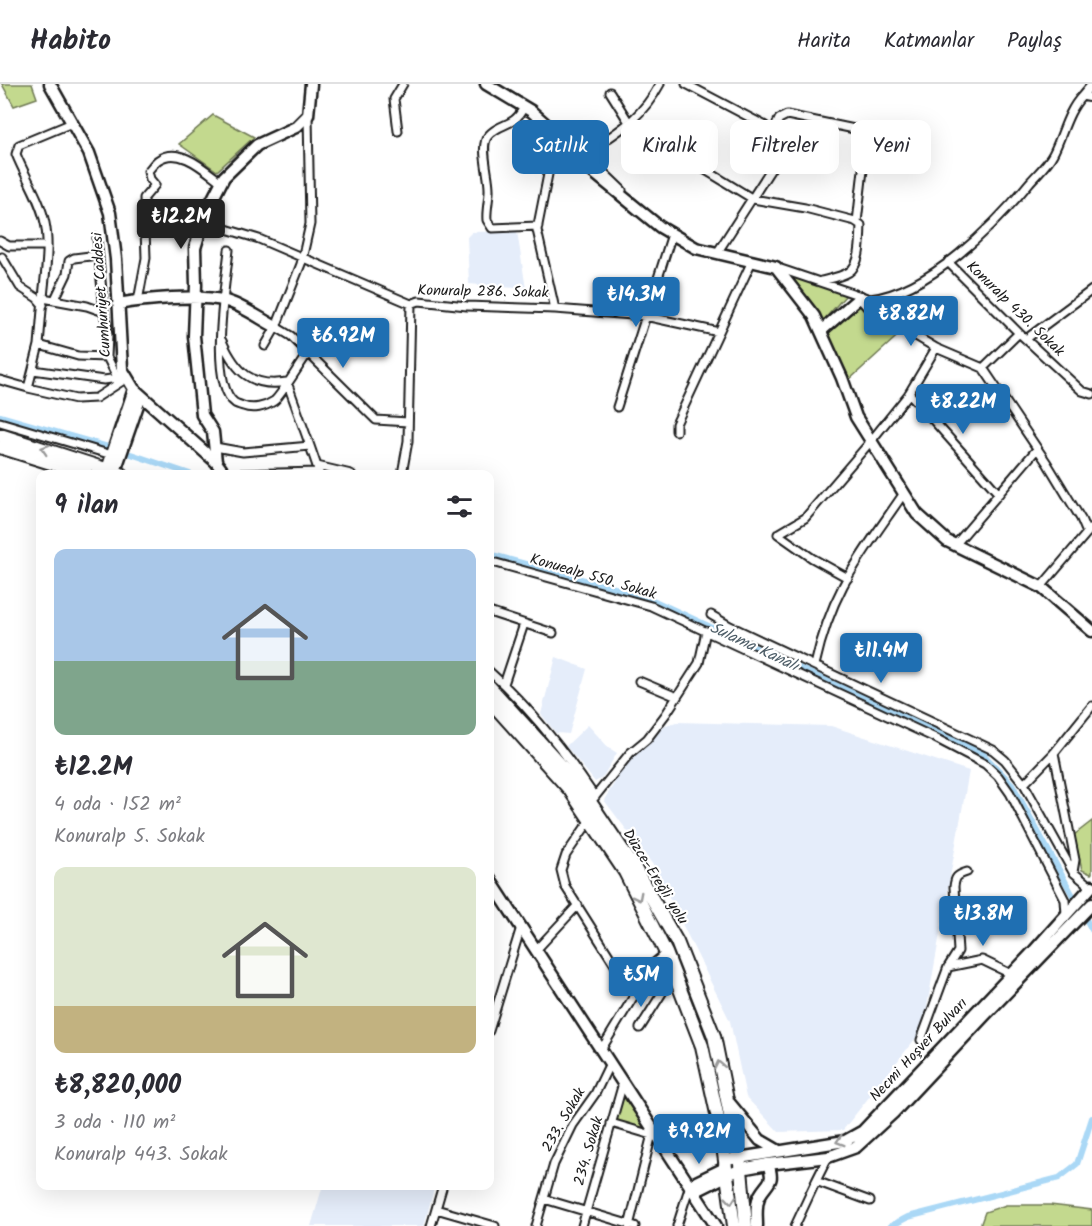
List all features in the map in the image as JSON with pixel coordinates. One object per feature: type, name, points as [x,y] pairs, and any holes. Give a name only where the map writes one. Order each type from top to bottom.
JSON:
[{"type":"highway","points":[[0,435],[104,470]]},
{"type":"highway","points":[[0,447],[73,470]]},
{"type":"highway","name":"Düzce-Ereğli yolu","points":[[494,692],[593,800],[677,942],[714,1036],[740,1163],[746,1226]]},
{"type":"highway","name":"Düzce-Ereğli yolu","points":[[494,706],[570,790],[625,872],[666,953],[702,1046],[726,1160],[734,1226]]},
{"type":"street","name":"Cumhuriyet Caddesi","points":[[50,84],[89,153],[110,213],[116,259],[121,380],[216,462],[222,470]]},
{"type":"street","points":[[265,346],[276,327],[302,258],[310,224],[308,115],[311,84]]},
{"type":"street","points":[[398,130],[394,99],[403,84]]},
{"type":"street","points":[[486,84],[540,120]]},
{"type":"street","points":[[634,120],[649,104],[660,84]]},
{"type":"street","points":[[686,84],[754,120]]},
{"type":"street","points":[[595,174],[672,234],[696,248],[776,267],[820,281],[860,298],[884,297],[912,285],[948,262],[1006,211],[1053,155],[1075,104],[1092,84]]},
{"type":"street","points":[[610,92],[628,120]]},
{"type":"street","points":[[1082,96],[1092,98]]},
{"type":"street","points":[[524,107],[519,117],[488,136],[484,145],[489,188],[487,221],[492,228],[538,226]]},
{"type":"street","points":[[216,462],[213,432],[202,415],[194,336],[195,248],[203,222],[224,177],[257,145],[296,127],[308,115]]},
{"type":"street","points":[[779,120],[787,115],[811,120]]},
{"type":"street","points":[[28,388],[39,345],[46,246],[45,224],[36,195],[16,154],[20,145],[72,123]]},
{"type":"street","points":[[839,126],[864,131],[867,135],[857,222]]},
{"type":"street","points":[[621,130],[592,150],[590,154],[598,167],[624,192],[626,200]]},
{"type":"street","points":[[138,301],[146,258],[144,198],[155,185],[148,171],[158,160],[171,155],[192,160],[221,182]]},
{"type":"street","name":"Konuralp 286. Sokak","points":[[403,470],[408,441],[411,304],[419,301],[467,306],[555,309],[541,250],[538,226],[548,174]]},
{"type":"street","points":[[712,174],[753,199],[805,207],[861,225],[856,263],[850,271],[820,281]]},
{"type":"street","points":[[717,253],[768,174]]},
{"type":"street","points":[[203,222],[259,239],[411,304]]},
{"type":"street","points":[[617,407],[672,234]]},
{"type":"street","points":[[97,238],[108,335],[107,357],[121,380]]},
{"type":"street","points":[[0,241],[9,246],[46,246]]},
{"type":"street","points":[[229,250],[220,339],[221,373],[227,392],[234,402],[249,408],[264,406],[276,400],[308,353]]},
{"type":"street","points":[[55,299],[67,274],[69,261],[74,258],[98,255]]},
{"type":"street","points":[[2,257],[20,287],[43,302],[55,299],[104,312]]},
{"type":"street","points":[[676,431],[676,424],[752,261]]},
{"type":"street","name":"Konuralp 430. Sokak","points":[[948,262],[1019,333],[1082,391],[1092,395]]},
{"type":"street","points":[[776,267],[814,316],[842,378],[856,417],[917,514],[947,541],[1041,587],[1092,631]]},
{"type":"street","points":[[1026,339],[1092,290]]},
{"type":"street","points":[[118,304],[196,298],[224,301],[291,336],[376,420],[408,422]]},
{"type":"street","points":[[821,331],[860,298]]},
{"type":"street","points":[[860,298],[867,307],[936,348],[982,368],[1090,530],[1041,587]]},
{"type":"street","points":[[555,309],[645,316],[719,332]]},
{"type":"street","points":[[982,368],[1019,333]]},
{"type":"street","points":[[220,339],[230,358],[247,375],[260,383],[287,382]]},
{"type":"street","points":[[39,345],[78,356],[107,357]]},
{"type":"street","points":[[848,578],[812,558],[778,534],[806,518],[909,393],[936,348]]},
{"type":"street","points":[[33,370],[104,380],[121,380]]},
{"type":"street","points":[[0,380],[76,399],[96,398],[121,380]]},
{"type":"street","points":[[287,382],[318,470]]},
{"type":"street","points":[[113,470],[112,455],[138,393]]},
{"type":"street","points":[[114,470],[138,393]]},
{"type":"street","points":[[909,393],[999,494]]},
{"type":"street","points":[[1092,395],[1092,403]]},
{"type":"street","points":[[0,422],[112,455]]},
{"type":"street","points":[[215,447],[243,452],[310,446]]},
{"type":"street","points":[[955,545],[1037,449]]},
{"type":"street","points":[[317,466],[334,470]]},
{"type":"street","points":[[815,665],[821,641],[843,586],[904,493]]},
{"type":"street","name":"Konuealp 550. Sokak","points":[[494,563],[651,606],[935,738],[985,764],[998,776],[1010,793],[1069,912]]},
{"type":"street","points":[[494,614],[553,633]]},
{"type":"street","points":[[711,615],[993,750],[1005,760],[1024,784],[1073,872],[1091,887]]},
{"type":"street","points":[[504,684],[524,624]]},
{"type":"street","points":[[494,675],[570,759],[593,800],[630,753],[656,728],[677,697],[699,663],[706,631]]},
{"type":"street","points":[[639,681],[677,697]]},
{"type":"street","points":[[1024,784],[1054,753],[1092,706]]},
{"type":"street","points":[[1054,753],[1075,860],[1073,872]]},
{"type":"street","points":[[590,819],[566,855],[561,870],[565,886],[634,995]]},
{"type":"street","points":[[921,1040],[948,967],[958,951],[955,878],[967,872]]},
{"type":"street","points":[[494,886],[716,1226]]},
{"type":"street","name":"Necmi Hoşver Bulvarı","points":[[740,1163],[779,1151],[845,1141],[863,1131],[1091,887]]},
{"type":"street","name":"Necmi Hoşver Bulvarı","points":[[726,1160],[768,1164],[828,1156],[856,1147],[873,1133],[1092,904]]},
{"type":"street","points":[[536,950],[578,905]]},
{"type":"street","points":[[494,1014],[520,927]]},
{"type":"street","points":[[601,1050],[654,963],[666,953]]},
{"type":"street","points":[[948,967],[982,960],[1011,974]]},
{"type":"street","points":[[640,1028],[674,974]]},
{"type":"street","name":"233. Sokak","points":[[536,1226],[554,1164],[563,1144],[573,1125],[595,1094],[610,1064]]},
{"type":"street","name":"234. Sokak","points":[[582,1226],[623,1083]]},
{"type":"street","points":[[726,1099],[760,1140],[779,1151]]},
{"type":"street","points":[[612,1123],[653,1132]]},
{"type":"street","points":[[544,1199],[631,1225],[653,1132]]},
{"type":"street","points":[[795,1226],[828,1156]]},
{"type":"street","points":[[677,1226],[692,1189],[723,1169],[726,1160]]},
{"type":"street","points":[[692,1189],[728,1175],[740,1163]]},
{"type":"street","points":[[757,1226],[756,1210],[760,1196],[769,1185],[772,1174],[768,1164]]},
{"type":"street","points":[[816,1181],[870,1201]]},
{"type":"street","points":[[431,1226],[442,1190]]},
{"type":"street","points":[[436,1209],[495,1226]]},
{"type":"shaded area","points":[[517,231],[526,289],[469,284],[467,237],[472,232]]},
{"type":"shaded area","points":[[556,657],[587,669],[569,734],[556,733],[541,714]]},
{"type":"shaded area","points":[[676,722],[831,726],[969,771],[923,1029],[843,1130],[779,1132],[746,1097],[730,1021],[653,865],[604,800],[645,733]]},
{"type":"shaded area","points":[[588,725],[609,748],[617,753],[602,778],[595,782],[566,746]]},
{"type":"shaded area","points":[[322,1190],[434,1190],[424,1226],[311,1226]]},
{"type":"green space","points":[[2,84],[32,84],[37,98],[14,106]]},
{"type":"green space","points":[[213,115],[254,137],[217,171],[179,144]]},
{"type":"green space","points":[[789,275],[812,281],[846,295],[821,323]]},
{"type":"green space","points":[[859,304],[904,330],[850,379],[826,332]]},
{"type":"green space","points":[[1092,821],[1091,874],[1082,870],[1074,835]]},
{"type":"green space","points":[[623,1093],[648,1127],[647,1131],[615,1122]]},
{"type":"green space","points":[[1006,1205],[1050,1205],[1092,1210],[1092,1226],[980,1226],[985,1212]]},
{"type":"waterway","points":[[0,416],[108,447]]},
{"type":"waterway","name":"Sulama Kanalı","points":[[131,454],[178,470]]},
{"type":"waterway","name":"Sulama Kanalı","points":[[494,555],[644,596],[982,753],[1012,784],[1077,903]]},
{"type":"waterway","name":"Sulama Kanalı","points":[[1082,912],[1092,930]]},
{"type":"waterway","name":"Sulama Kanalı","points":[[891,1226],[908,1217],[1059,1178],[1077,1164],[1092,1118]]}]
